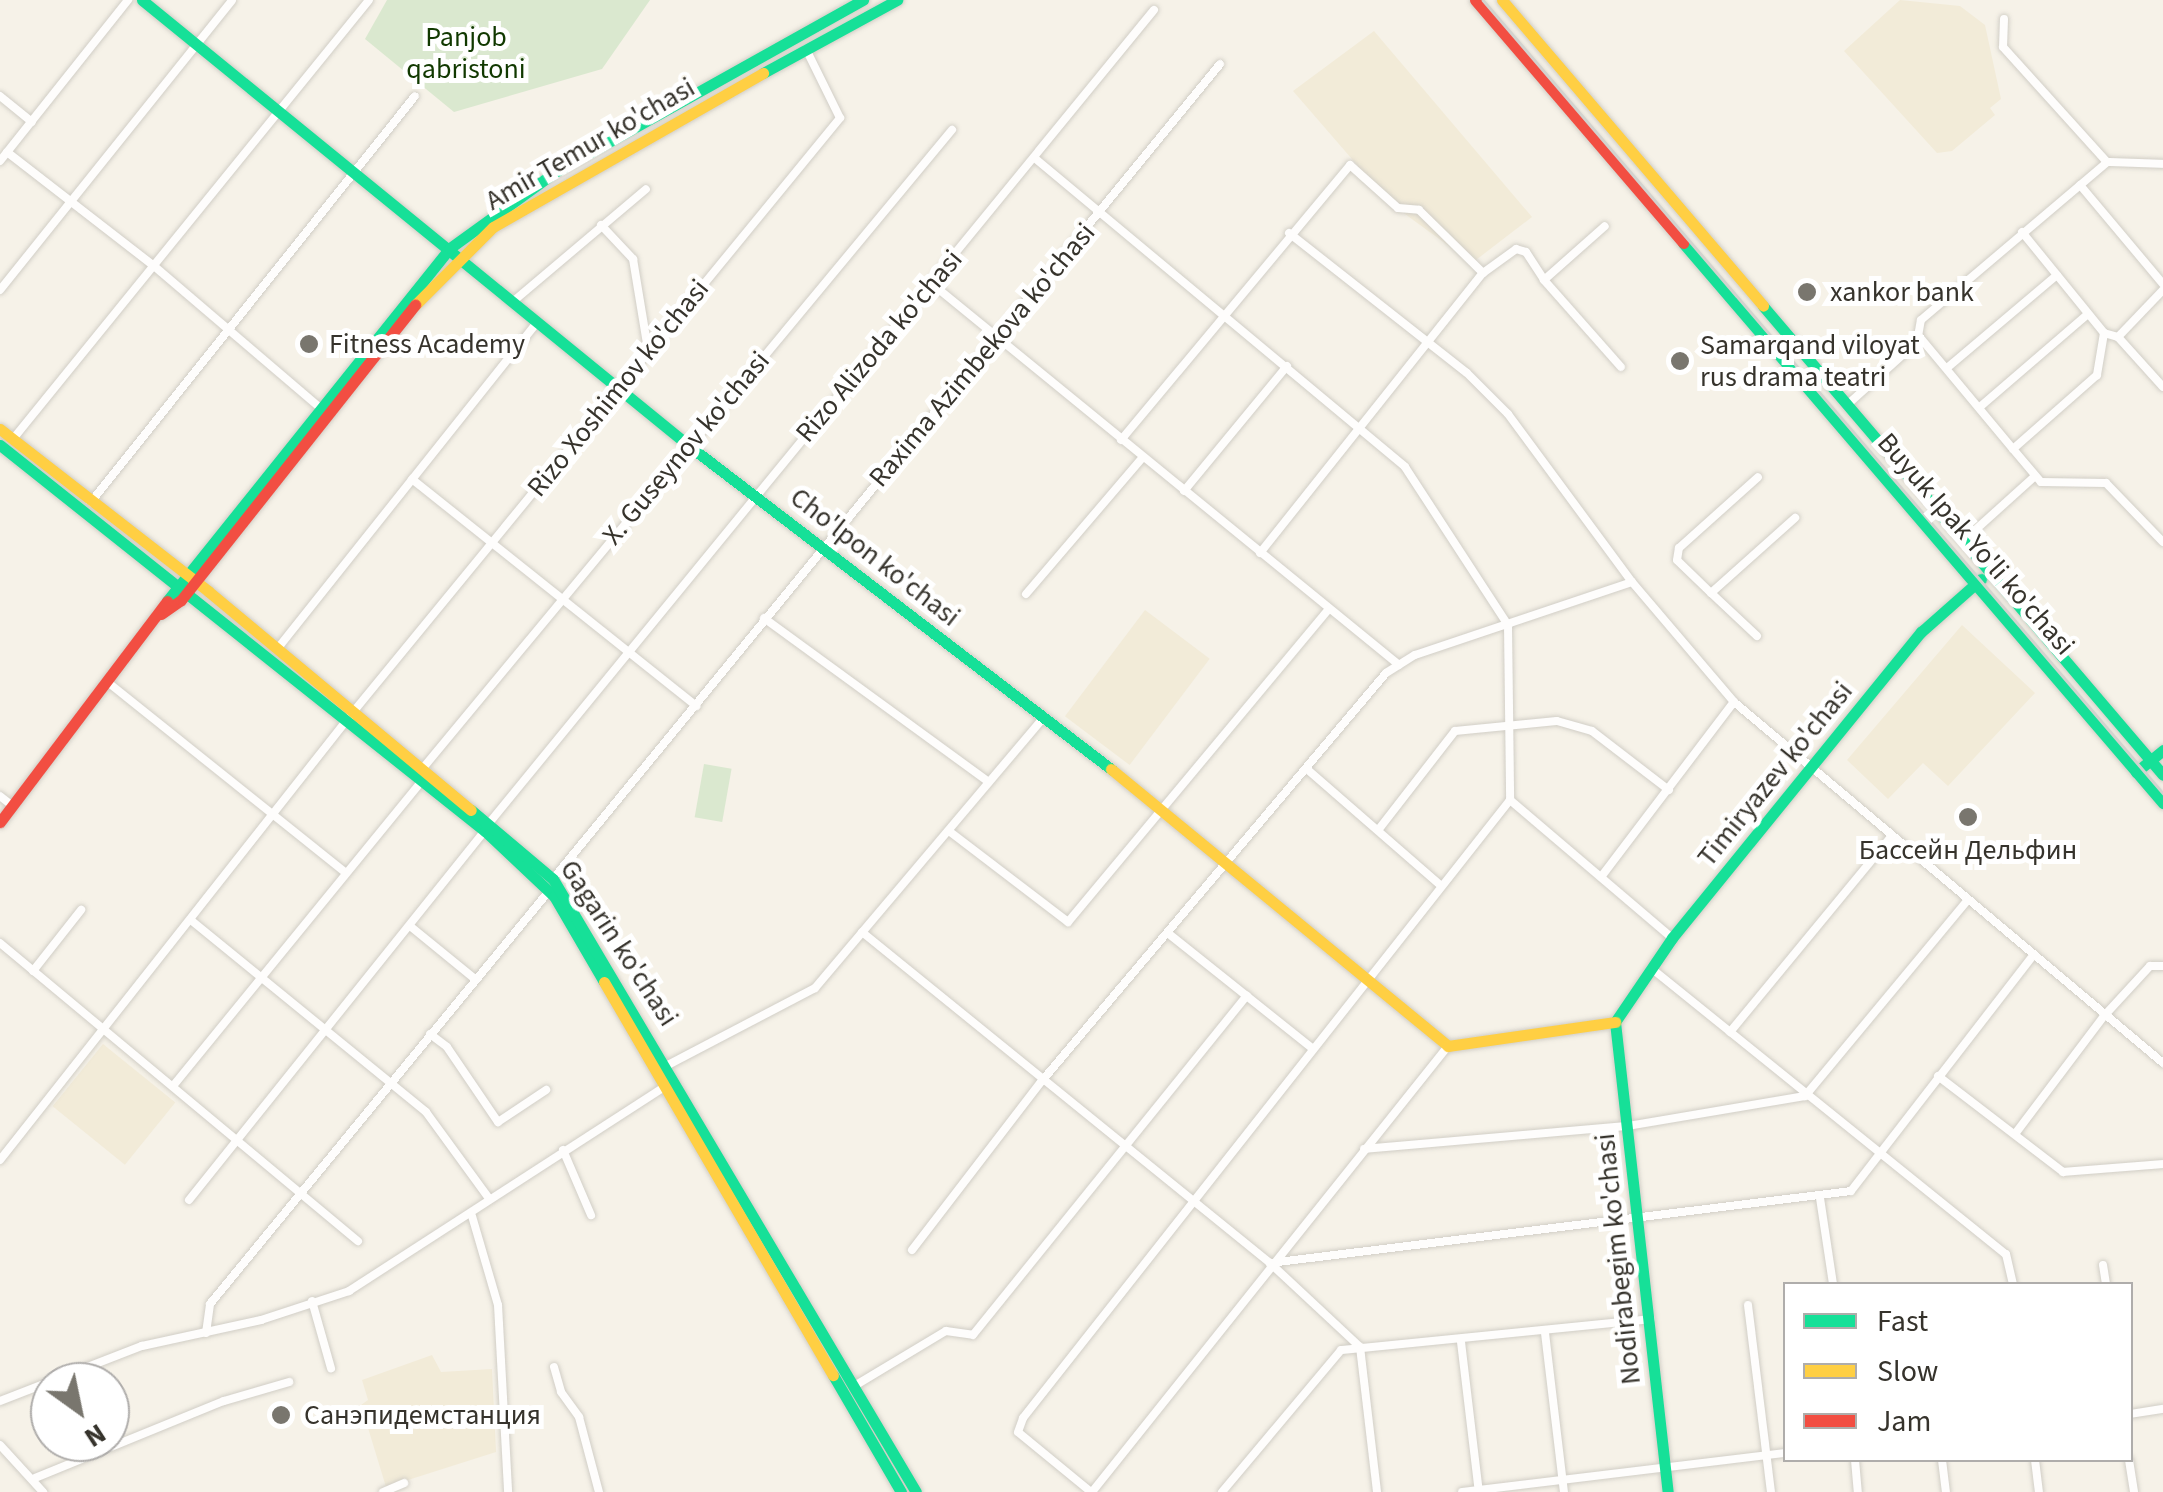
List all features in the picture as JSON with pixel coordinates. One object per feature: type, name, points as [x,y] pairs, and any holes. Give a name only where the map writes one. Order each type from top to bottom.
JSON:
[{"type":"main road","name":"Cho'lpon ko'chasi","points":[[142,0],[516,299],[537,322],[820,550],[1044,717],[1229,862],[1448,1046]]},
{"type":"main road","name":"Amir Temur ko'chasi","points":[[186,583],[317,406],[456,252],[554,172],[863,0]]},
{"type":"main road","name":"Amir Temur ko'chasi","points":[[0,822],[161,614],[456,252],[547,192],[896,0]]},
{"type":"main road","name":"Buyuk Ipak Yo'li ko'chasi","points":[[1475,0],[2163,803]]},
{"type":"main road","name":"Buyuk Ipak Yo'li ko'chasi","points":[[1502,0],[2163,774]]},
{"type":"main road","points":[[710,87],[717,98]]},
{"type":"main road","name":"Gagarin ko'chasi","points":[[0,429],[5,448],[278,648],[351,715]]},
{"type":"main road","name":"Gagarin ko'chasi","points":[[5,448],[91,502],[488,826],[551,885],[662,1068],[901,1492]]},
{"type":"main road","name":"Timiryazev ko'chasi","points":[[1614,1022],[1672,938],[1921,632],[1990,572]]},
{"type":"main road","points":[[2136,772],[2163,750]]},
{"type":"main road","points":[[1448,1046],[1614,1022]]},
{"type":"main road","name":"Nodirabegim ko'chasi","points":[[1614,1022],[1668,1492]]},
{"type":"main road","name":"Gagarin ko'chasi","points":[[670,1083],[856,1385],[916,1492]]},
{"type":"street","points":[[0,162],[128,0]]},
{"type":"street","points":[[0,290],[232,0]]},
{"type":"street","points":[[5,448],[369,0]]},
{"type":"street","name":"Rizo Alizoda ko'chasi","points":[[189,1200],[488,826],[632,653],[754,496],[1037,160],[1154,10]]},
{"type":"street","points":[[2004,19],[2003,48],[2107,162]]},
{"type":"street","name":"Rizo Xoshimov ko'chasi","points":[[0,1160],[275,818],[351,715],[840,118],[806,50]]},
{"type":"street","name":"Raxima Azimbekova ko'chasi","points":[[206,1333],[210,1304],[764,618],[1220,64]]},
{"type":"street","points":[[0,96],[32,122]]},
{"type":"street","points":[[91,502],[415,96]]},
{"type":"street","name":"X. Guseynov ko'chasi","points":[[172,1086],[562,597],[952,130]]},
{"type":"street","points":[[7,152],[154,266],[317,406]]},
{"type":"street","points":[[1037,160],[1404,468],[1508,625],[1510,800],[1439,884],[1023,1418],[1018,1432],[1091,1492],[1270,1263],[1448,1046]]},
{"type":"street","points":[[1848,406],[1918,336],[1921,320],[2107,162],[2163,164]]},
{"type":"street","points":[[1121,440],[1222,313],[1344,170],[1356,166],[1398,208],[1419,210],[1483,273]]},
{"type":"street","points":[[2080,185],[2163,287],[2118,337]]},
{"type":"street","points":[[516,299],[646,189]]},
{"type":"street","points":[[602,224],[633,259],[648,350]]},
{"type":"street","points":[[1544,280],[1605,226]]},
{"type":"street","points":[[2022,232],[2104,333],[2118,337],[2163,387]]},
{"type":"street","points":[[1289,233],[1467,374],[1508,414],[1632,582],[1734,702],[1810,772],[2163,1063]]},
{"type":"street","points":[[1260,553],[1483,273],[1516,249],[1526,252],[1544,280],[1621,367]]},
{"type":"street","points":[[1947,368],[2057,275]]},
{"type":"street","points":[[931,283],[1398,665]]},
{"type":"street","points":[[1981,406],[2088,314]]},
{"type":"street","points":[[278,648],[537,322]]},
{"type":"street","points":[[2012,448],[2097,375],[2104,333]]},
{"type":"street","points":[[1918,336],[1981,406],[2034,477]]},
{"type":"street","points":[[1184,491],[1287,366]]},
{"type":"street","points":[[1026,594],[1142,458]]},
{"type":"street","points":[[1758,477],[1679,548],[1677,560],[1758,636]]},
{"type":"street","points":[[1963,540],[2034,477],[2106,483],[2163,542]]},
{"type":"street","points":[[412,479],[696,706]]},
{"type":"street","points":[[1710,593],[1795,518]]},
{"type":"street","points":[[912,1250],[1042,1082],[1398,665],[1632,582]]},
{"type":"street","points":[[949,831],[1068,922],[1329,609]]},
{"type":"street","points":[[764,618],[989,782]]},
{"type":"street","points":[[110,684],[343,871]]},
{"type":"street","points":[[1601,877],[1734,702]]},
{"type":"street","points":[[662,1068],[815,988],[1044,717]]},
{"type":"street","points":[[1379,830],[1455,732],[1558,721],[1592,730],[1669,790]]},
{"type":"street","points":[[1308,770],[1439,884]]},
{"type":"street","points":[[0,796],[13,806]]},
{"type":"street","points":[[1510,800],[1672,938]]},
{"type":"street","points":[[1730,1032],[1890,837]]},
{"type":"street","points":[[1364,1149],[1628,1126],[1806,1096],[1968,900]]},
{"type":"street","points":[[32,970],[81,910]]},
{"type":"street","points":[[192,921],[426,1112],[488,1197]]},
{"type":"street","points":[[410,926],[475,979]]},
{"type":"street","points":[[862,932],[1042,1082],[1125,1145],[1191,1204],[1270,1263],[1360,1348],[1377,1492]]},
{"type":"street","points":[[1169,934],[1312,1048]]},
{"type":"street","points":[[0,943],[358,1241]]},
{"type":"street","points":[[1270,1263],[1851,1192],[2032,958]]},
{"type":"street","points":[[2015,1134],[2104,1016],[2150,966],[2163,966]]},
{"type":"street","points":[[1651,968],[2006,1254],[2013,1282]]},
{"type":"street","points":[[856,1385],[946,1331],[972,1336],[1247,996]]},
{"type":"street","points":[[430,1034],[446,1047],[498,1122],[546,1090]]},
{"type":"street","points":[[1938,1076],[2063,1172],[2163,1164]]},
{"type":"street","points":[[0,1401],[142,1346],[206,1333],[349,1291],[472,1216],[488,1197],[670,1083]]},
{"type":"street","points":[[563,1150],[592,1215]]},
{"type":"street","points":[[1820,1198],[1834,1282]]},
{"type":"street","points":[[472,1216],[498,1305],[508,1492]]},
{"type":"street","points":[[2103,1265],[2106,1282]]},
{"type":"street","points":[[312,1301],[331,1368]]},
{"type":"street","points":[[1748,1305],[1771,1492]]},
{"type":"street","points":[[1222,1492],[1330,1360],[1360,1348],[1460,1342],[1650,1319]]},
{"type":"street","points":[[1545,1333],[1564,1492]]},
{"type":"street","points":[[1460,1342],[1478,1491]]},
{"type":"street","points":[[554,1367],[560,1392],[579,1417],[599,1492]]},
{"type":"street","points":[[34,1478],[224,1400],[289,1382]]},
{"type":"street","points":[[2133,1414],[2163,1410]]},
{"type":"street","points":[[0,1445],[43,1492]]},
{"type":"street","points":[[1462,1492],[1783,1453]]},
{"type":"street","points":[[1855,1462],[1858,1492]]},
{"type":"street","points":[[1942,1462],[1946,1492]]},
{"type":"street","points":[[2035,1462],[2039,1492]]},
{"type":"street","points":[[2129,1462],[2134,1492]]},
{"type":"street","points":[[384,1492],[404,1483]]},
{"type":"shaded area","points":[[1900,0],[1960,6],[1985,25],[2001,99],[1990,108],[1995,115],[1952,151],[1937,153],[1844,51]]},
{"type":"shaded area","points":[[1374,31],[1532,217],[1472,263],[1390,203],[1293,91]]},
{"type":"shaded area","points":[[1145,610],[1210,659],[1130,765],[1065,716]]},
{"type":"shaded area","points":[[1962,625],[2035,693],[1948,786],[1923,763],[1888,799],[1847,760]]},
{"type":"shaded area","points":[[103,1044],[175,1103],[125,1165],[53,1106]]},
{"type":"shaded area","points":[[432,1355],[441,1372],[492,1369],[496,1452],[386,1487],[361,1405],[368,1400],[362,1380]]},
{"type":"green space","name":"Panjob qabristoni","points":[[387,0],[650,0],[602,69],[454,112],[365,39]]},
{"type":"green space","points":[[704,764],[732,769],[722,822],[695,817]]},
{"type":"tram line","points":[[1483,0],[2163,793]]},
{"type":"traffic: fast","points":[[142,0],[688,445],[1111,769]]},
{"type":"traffic: fast","points":[[167,601],[450,248],[555,172],[863,0]]},
{"type":"traffic: fast","points":[[763,73],[897,0]]},
{"type":"traffic: fast","points":[[1683,243],[2163,803]]},
{"type":"traffic: fast","points":[[1763,306],[2163,775]]},
{"type":"traffic: fast","points":[[0,445],[485,831],[554,896],[604,982]]},
{"type":"traffic: fast","points":[[1615,1022],[1672,938],[1921,632],[1981,579]]},
{"type":"traffic: fast","points":[[2136,772],[2163,750]]},
{"type":"traffic: fast","points":[[471,810],[553,879],[916,1492]]},
{"type":"traffic: fast","points":[[1615,1022],[1668,1492]]},
{"type":"traffic: fast","points":[[833,1375],[901,1492]]},
{"type":"traffic: slow","points":[[1502,0],[1763,306]]},
{"type":"traffic: slow","points":[[415,305],[493,227],[763,73]]},
{"type":"traffic: slow","points":[[0,429],[208,591],[471,810]]},
{"type":"traffic: slow","points":[[1111,769],[1448,1046],[1615,1022]]},
{"type":"traffic: slow","points":[[604,982],[833,1375]]},
{"type":"traffic: jam","points":[[1475,0],[1683,243]]},
{"type":"traffic: jam","points":[[161,614],[181,600],[415,305]]},
{"type":"traffic: jam","points":[[0,822],[167,601]]},
{"type":"place","name":"xankor bank","points":[[1807,292]]},
{"type":"place","name":"Fitness Academy","points":[[309,344]]},
{"type":"place","name":"Samarqand viloyat rus drama teatri","points":[[1680,361]]},
{"type":"place","name":"Бассейн Дельфин","points":[[1968,817]]},
{"type":"place","name":"Санэпидемстанция","points":[[281,1415]]}]
